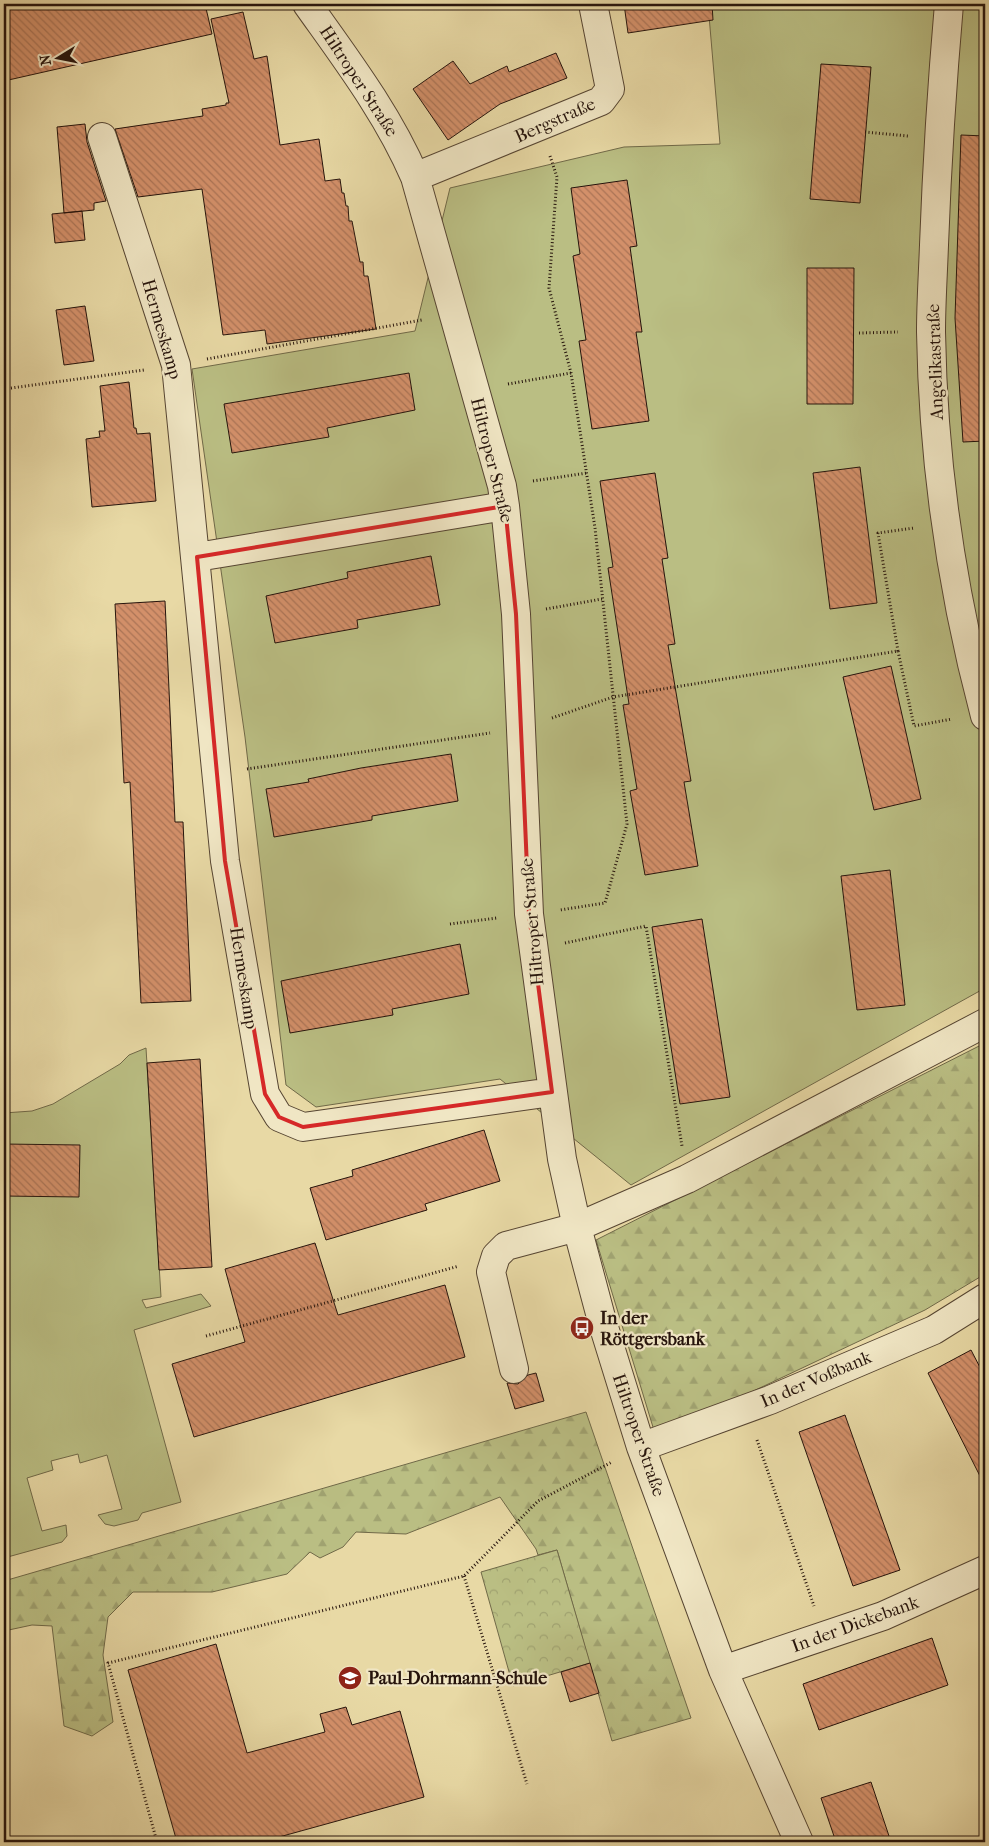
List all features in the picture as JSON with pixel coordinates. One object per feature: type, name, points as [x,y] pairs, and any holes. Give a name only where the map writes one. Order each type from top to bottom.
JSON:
[{"type":"street","name":"Hiltroper Straße","points":[[307,4],[363,84],[404,152],[415,177],[504,496],[516,614],[528,914],[562,1159],[577,1227],[602,1321],[641,1447],[723,1670],[799,1842]]},
{"type":"street","name":"Bergstraße","points":[[415,177],[540,128],[601,101],[610,89],[593,4]]},
{"type":"street","name":"Angelikastraße","points":[[948,4],[938,139],[932,331],[938,448],[963,620],[985,714]]},
{"type":"street","name":"Hermeskamp","points":[[102,137],[176,365],[197,557],[225,861],[265,1094],[279,1117],[303,1127],[552,1092]]},
{"type":"street","points":[[197,557],[504,496]]},
{"type":"street","points":[[514,1369],[491,1272],[496,1256],[506,1246],[577,1227],[687,1179],[985,1023]]},
{"type":"street","name":"In der Voßbank","points":[[641,1447],[746,1408],[934,1330],[985,1298]]},
{"type":"street","name":"In der Dickebank","points":[[723,1670],[883,1616],[985,1570]]},
{"type":"path","points":[[450,924],[605,903],[627,824],[587,473],[571,373],[549,288],[557,177],[540,128]]},
{"type":"path","points":[[865,132],[938,139]]},
{"type":"path","points":[[4,389],[176,365],[454,314]]},
{"type":"path","points":[[859,333],[932,331]]},
{"type":"path","points":[[475,390],[571,373]]},
{"type":"path","points":[[504,496],[587,473]]},
{"type":"path","points":[[948,524],[878,533],[898,651],[914,726],[985,714]]},
{"type":"path","points":[[516,614],[602,599]]},
{"type":"path","points":[[216,773],[520,729],[613,697],[898,651]]},
{"type":"path","points":[[532,949],[646,926],[687,1179]]},
{"type":"path","points":[[206,1336],[496,1256]]},
{"type":"path","points":[[746,1408],[824,1636]]},
{"type":"path","points":[[156,1842],[108,1663],[464,1576],[538,1501],[641,1447]]},
{"type":"path","points":[[464,1576],[527,1784]]},
{"type":"highlighted area","points":[[505,506],[516,614],[529,914],[552,1092],[303,1127],[279,1117],[265,1094],[225,861],[197,557]]},
{"type":"green space","points":[[708,4],[985,4],[985,988],[631,1185],[500,1079],[316,1107],[286,1085],[245,737],[192,369],[415,331],[450,188],[624,147],[720,144]]},
{"type":"green space","points":[[985,1043],[985,1274],[925,1310],[656,1437],[596,1240]]},
{"type":"green space","points":[[146,1048],[161,1297],[142,1300],[146,1308],[201,1294],[211,1306],[134,1330],[181,1502],[142,1513],[138,1520],[114,1526],[105,1524],[98,1515],[122,1509],[107,1455],[80,1463],[78,1454],[51,1461],[53,1470],[27,1478],[42,1531],[66,1525],[67,1536],[62,1542],[4,1558],[4,1113],[32,1111],[53,1104],[120,1064],[129,1055]]},
{"type":"green space","points":[[586,1412],[691,1718],[612,1741],[557,1550],[538,1555],[536,1549],[500,1497],[406,1534],[356,1532],[343,1547],[320,1558],[310,1552],[287,1574],[212,1592],[133,1592],[108,1617],[103,1655],[113,1722],[92,1736],[64,1726],[52,1626],[32,1625],[4,1631],[4,1581]]},
{"type":"green space","points":[[557,1550],[590,1663],[513,1686],[481,1572]]},
{"type":"building","points":[[31,4],[205,4],[212,34],[4,81],[4,11]]},
{"type":"building","points":[[624,4],[712,4],[713,20],[628,33]]},
{"type":"building","points":[[243,12],[254,59],[267,56],[280,145],[319,139],[325,181],[340,179],[342,193],[344,193],[346,206],[348,206],[349,221],[352,221],[360,262],[363,262],[364,276],[368,276],[376,329],[267,344],[265,330],[223,335],[202,189],[138,197],[115,129],[203,116],[202,109],[229,103],[211,19]]},
{"type":"building","points":[[556,53],[567,78],[500,104],[448,140],[413,89],[453,61],[470,84],[507,66],[509,72]]},
{"type":"building","points":[[821,64],[871,67],[860,203],[810,199]]},
{"type":"building","points":[[85,124],[87,142],[106,201],[94,203],[94,210],[64,213],[57,127]]},
{"type":"building","points":[[961,135],[985,136],[985,441],[963,442],[955,318]]},
{"type":"building","points":[[627,180],[637,246],[630,247],[642,332],[636,332],[649,421],[592,429],[579,341],[586,340],[573,256],[580,254],[571,188]]},
{"type":"building","points":[[82,211],[85,240],[55,243],[52,214]]},
{"type":"building","points":[[807,268],[854,268],[853,404],[807,404]]},
{"type":"building","points":[[85,306],[94,361],[64,365],[56,310]]},
{"type":"building","points":[[409,373],[415,410],[327,428],[329,437],[232,453],[224,404]]},
{"type":"building","points":[[129,382],[134,428],[136,428],[137,434],[150,433],[156,501],[92,507],[86,439],[100,437],[99,431],[105,431],[100,386]]},
{"type":"building","points":[[860,467],[877,603],[830,609],[813,473]]},
{"type":"building","points":[[655,473],[668,558],[662,559],[675,644],[668,645],[691,781],[684,782],[698,866],[645,875],[630,791],[637,789],[623,705],[629,704],[608,568],[613,567],[600,481]]},
{"type":"building","points":[[431,556],[440,605],[357,620],[358,628],[275,643],[266,596],[348,578],[347,572]]},
{"type":"building","points":[[165,601],[175,822],[183,822],[191,1001],[141,1003],[130,782],[124,783],[115,604]]},
{"type":"building","points":[[891,666],[921,799],[874,810],[843,677]]},
{"type":"building","points":[[451,754],[458,801],[372,816],[372,820],[274,837],[266,789],[309,782],[308,779],[361,768]]},
{"type":"building","points":[[890,870],[905,1005],[857,1010],[841,876]]},
{"type":"building","points":[[702,919],[730,1097],[680,1104],[652,927]]},
{"type":"building","points":[[460,944],[469,994],[392,1009],[393,1015],[290,1033],[281,981]]},
{"type":"building","points":[[200,1059],[212,1267],[159,1270],[147,1063]]},
{"type":"building","points":[[484,1130],[500,1181],[425,1204],[427,1210],[326,1240],[310,1188],[353,1176],[352,1170]]},
{"type":"building","points":[[4,1144],[80,1145],[79,1197],[4,1196]]},
{"type":"building","points":[[315,1243],[338,1315],[445,1285],[465,1357],[194,1437],[172,1364],[245,1342],[225,1269]]},
{"type":"building","points":[[971,1350],[985,1377],[985,1486],[928,1373]]},
{"type":"building","points":[[536,1373],[544,1401],[515,1409],[507,1383],[518,1384],[528,1375]]},
{"type":"building","points":[[845,1415],[900,1570],[853,1586],[799,1432]]},
{"type":"building","points":[[932,1638],[948,1685],[819,1730],[803,1684]]},
{"type":"building","points":[[216,1644],[247,1753],[325,1732],[320,1714],[346,1707],[352,1725],[400,1711],[424,1797],[261,1842],[177,1842],[128,1670]]},
{"type":"building","points":[[590,1663],[599,1693],[570,1702],[561,1672]]},
{"type":"building","points":[[871,1782],[891,1842],[836,1842],[821,1798]]},
{"type":"place","name":"In der Röttgersbank","points":[[582,1328]]},
{"type":"place","name":"Paul-Dohrmann-Schule","points":[[350,1678]]}]
